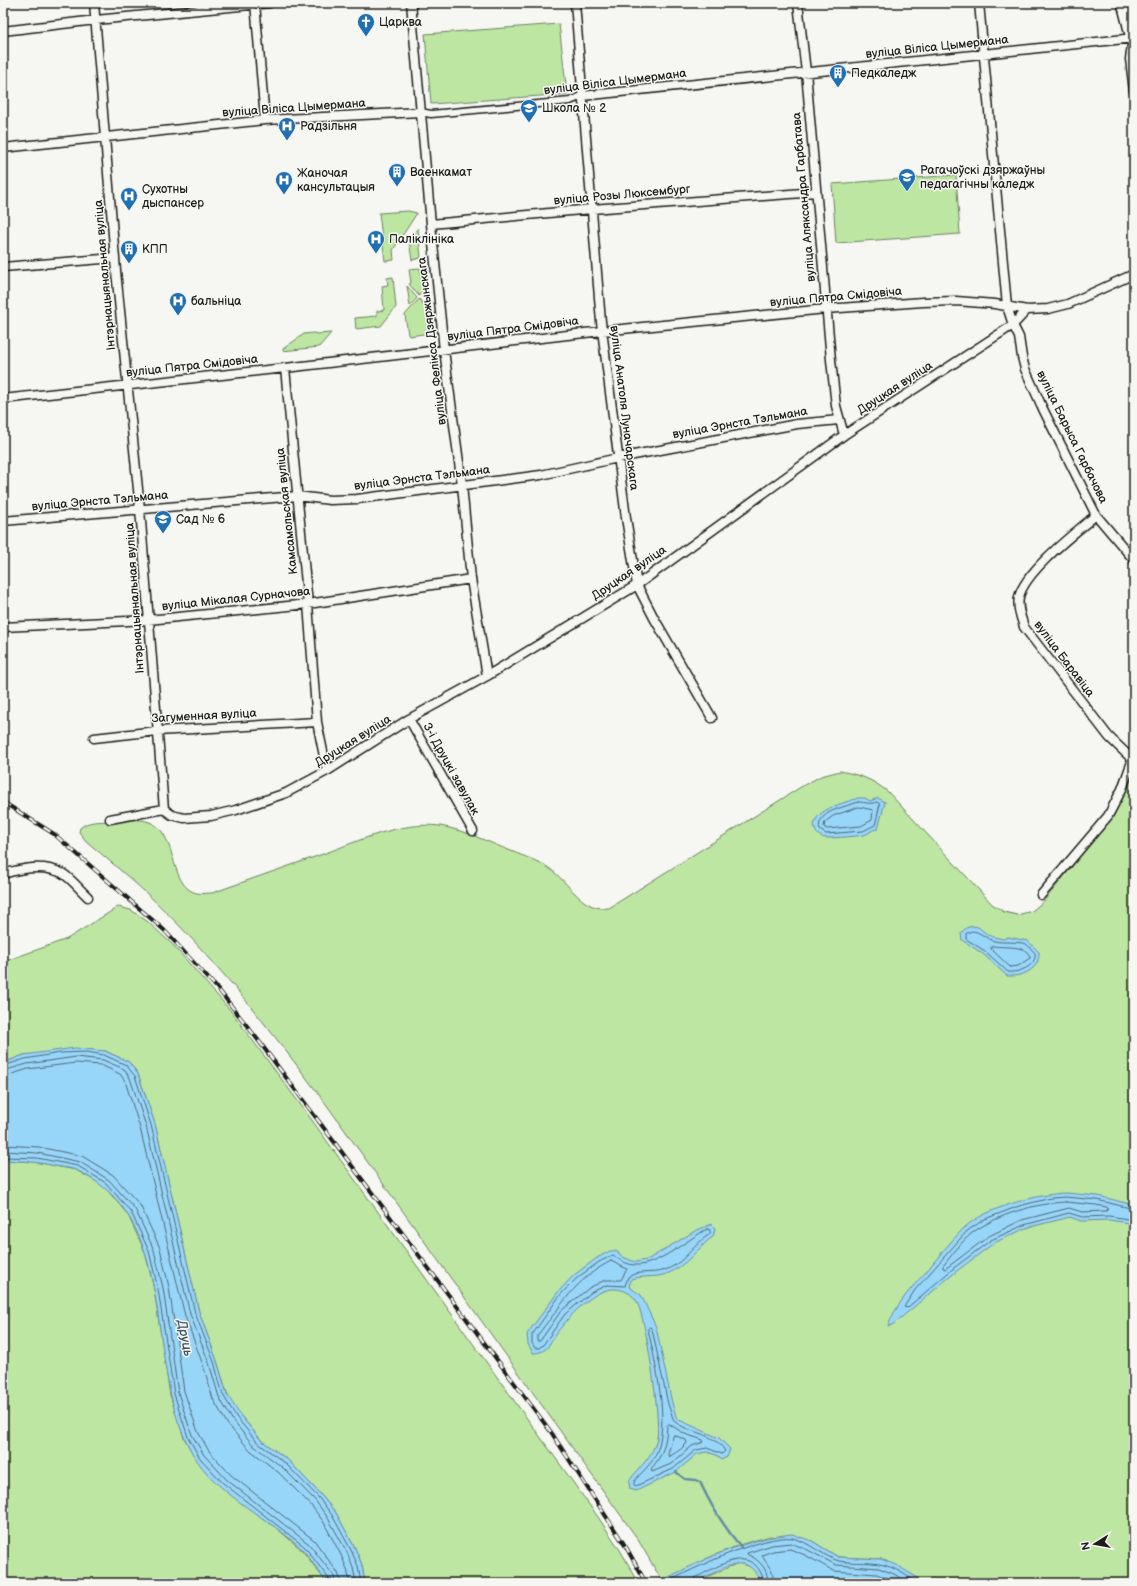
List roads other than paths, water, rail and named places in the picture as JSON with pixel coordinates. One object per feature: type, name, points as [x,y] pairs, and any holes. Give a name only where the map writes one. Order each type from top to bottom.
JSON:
[{"type":"main road","points":[[1124,3],[1134,40]]},
{"type":"street","name":"Інтэрнацыянальная вуліца","points":[[94,3],[104,137],[140,509],[164,808]]},
{"type":"street","points":[[3,31],[96,20],[270,3]]},
{"type":"street","name":"вуліца Фелікса Дзяржынскага","points":[[411,3],[420,112],[444,350],[462,485],[470,579],[487,676]]},
{"type":"street","name":"вуліца Аляксандра Гарбатава","points":[[798,3],[806,72],[834,392],[839,420],[844,435]]},
{"type":"street","name":"вуліца Барыса Гарбачова","points":[[979,3],[1007,306],[1013,325],[1019,337],[1022,357],[1030,383],[1096,515],[1134,560]]},
{"type":"street","points":[[255,4],[265,120]]},
{"type":"street","name":"вуліца Анатоля Луначарскага","points":[[576,5],[582,96],[602,330],[618,458],[637,585],[654,618],[712,718]]},
{"type":"street","points":[[1134,40],[1130,59],[1134,91]]},
{"type":"street","name":"вуліца Віліса Цымермана","points":[[3,148],[265,120],[420,112],[431,114],[570,101],[582,96],[806,72],[1134,40]]},
{"type":"street","name":"вуліца Розы Люксембург","points":[[431,224],[592,209],[816,192]]},
{"type":"street","points":[[3,267],[115,258]]},
{"type":"street","points":[[1027,310],[1048,309],[1068,304],[1134,274]]},
{"type":"street","name":"вуліца Пятра Смідовіча","points":[[3,399],[444,350],[602,330],[826,309],[956,301],[1007,306],[1027,310]]},
{"type":"street","name":"Друцкая вуліца","points":[[164,808],[172,815],[184,818],[211,816],[236,810],[286,793],[327,771],[410,719],[487,676],[637,585],[844,435],[1013,325],[1027,310]]},
{"type":"street","name":"Камсамольская вуліца","points":[[285,368],[308,604],[317,722],[327,771]]},
{"type":"street","name":"вуліца Эрнста Тэльмана","points":[[3,521],[297,496],[330,500],[357,499],[541,475],[618,458],[796,424],[839,420]]},
{"type":"street","name":"вуліца Баравіца","points":[[1041,895],[1108,816],[1122,789],[1133,757],[1109,737],[1024,627],[1018,607],[1020,596],[1026,582],[1064,542],[1096,515]]},
{"type":"street","name":"вуліца Мікалая Сурначова","points":[[3,627],[148,620],[308,604],[470,579]]},
{"type":"street","name":"3-і Друцкі завулак","points":[[410,719],[472,831]]},
{"type":"street","name":"Загуменная вуліца","points":[[94,738],[157,731],[317,722]]},
{"type":"street","points":[[110,819],[164,808]]},
{"type":"street","points":[[3,874],[24,868],[43,868],[53,870],[63,874],[88,897]]},
{"type":"water","points":[[858,798],[865,798],[870,801],[878,798],[885,802],[878,829],[864,835],[825,838],[817,833],[815,830],[815,823],[817,817],[829,808]]},
{"type":"water","points":[[972,926],[978,927],[988,935],[994,937],[1003,939],[1008,937],[1028,941],[1039,952],[1037,963],[1033,968],[1024,974],[1007,976],[983,954],[962,940],[961,933],[966,928]]},
{"type":"water","name":"Друць","points":[[75,1048],[105,1051],[129,1062],[138,1074],[155,1124],[199,1312],[217,1361],[227,1394],[240,1415],[261,1440],[288,1460],[336,1513],[355,1548],[362,1565],[365,1583],[327,1583],[302,1549],[219,1485],[196,1459],[179,1424],[169,1385],[148,1262],[134,1226],[112,1195],[74,1169],[25,1161],[3,1160],[3,1063],[24,1055]]},
{"type":"water","points":[[1066,1193],[1098,1196],[1134,1205],[1134,1224],[1109,1220],[1081,1221],[1070,1217],[1026,1228],[994,1243],[958,1270],[892,1325],[888,1326],[899,1304],[909,1291],[964,1228],[973,1221],[998,1208],[1012,1203],[1041,1196]]},
{"type":"water","points":[[712,1224],[715,1229],[713,1237],[680,1267],[663,1275],[631,1279],[629,1287],[641,1295],[656,1327],[672,1403],[677,1419],[719,1438],[730,1449],[727,1457],[722,1460],[716,1455],[707,1452],[697,1454],[676,1472],[636,1491],[630,1489],[629,1481],[646,1461],[652,1451],[657,1438],[658,1428],[652,1368],[644,1326],[636,1300],[630,1294],[619,1289],[599,1293],[590,1298],[566,1321],[547,1348],[540,1352],[533,1353],[528,1344],[527,1334],[558,1292],[574,1275],[597,1258],[610,1251],[616,1251],[623,1257],[635,1262],[647,1260],[695,1231]]},
{"type":"water","points":[[792,1534],[812,1541],[838,1557],[881,1559],[898,1566],[916,1577],[921,1583],[752,1583],[759,1580],[753,1570],[746,1565],[738,1564],[720,1569],[691,1583],[657,1583],[723,1552],[757,1541]]},
{"type":"waterway","points":[[676,1472],[685,1479],[700,1482],[718,1516],[741,1547]]},
{"type":"railway","points":[[3,802],[54,834],[164,930],[218,989],[255,1036],[551,1432],[626,1547],[646,1583]]},
{"type":"place","name":"Царква","points":[[366,37]]},
{"type":"place","name":"Педкаледж","points":[[838,88]]},
{"type":"place","name":"Школа № 2","points":[[529,123]]},
{"type":"place","name":"Радзільня","points":[[287,141]]},
{"type":"place","name":"Ваенкамат","points":[[397,187]]},
{"type":"place","name":"Рагачоўскі дзяржаўны педагагічны каледж","points":[[907,192]]},
{"type":"place","name":"Жаночая кансультацыя","points":[[284,195]]},
{"type":"place","name":"Сухотны дыспансер","points":[[129,211]]},
{"type":"place","name":"Паліклініка","points":[[376,254]]},
{"type":"place","name":"КПП","points":[[129,264]]},
{"type":"place","name":"бальніца","points":[[178,316]]},
{"type":"place","name":"Сад № 6","points":[[163,534]]}]
